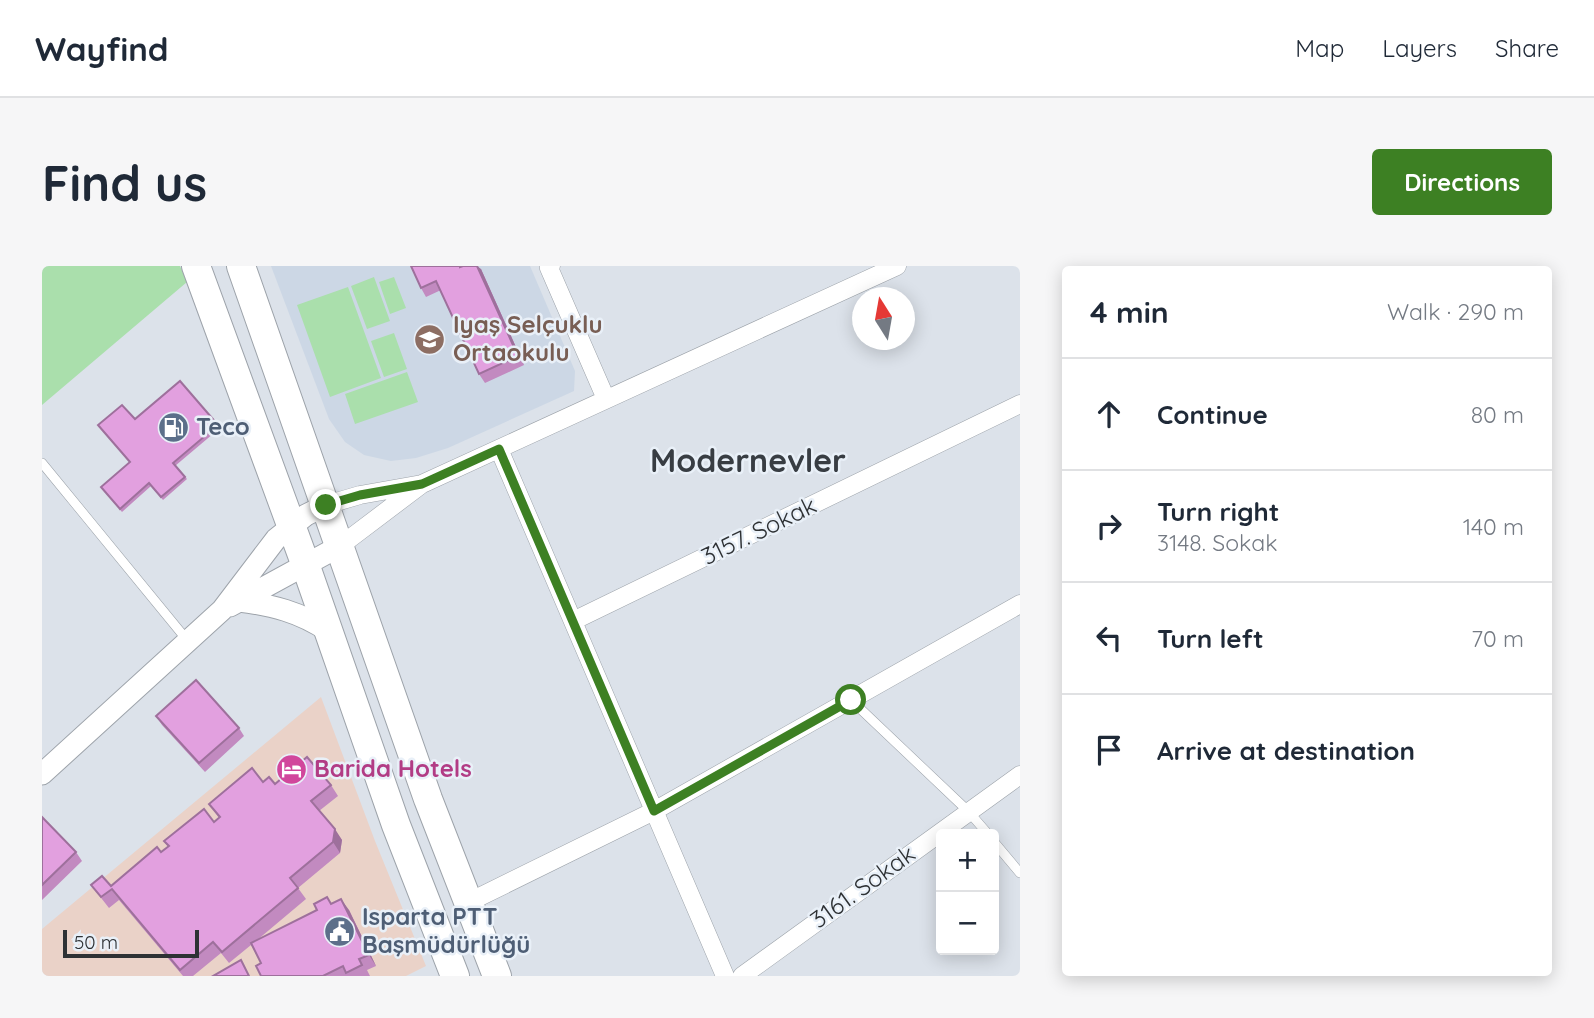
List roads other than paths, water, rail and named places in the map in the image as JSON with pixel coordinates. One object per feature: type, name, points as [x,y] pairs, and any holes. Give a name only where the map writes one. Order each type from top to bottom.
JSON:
[{"type":"main road","points":[[196,266],[291,525],[396,825],[455,976]]},
{"type":"main road","points":[[241,266],[467,903],[496,976]]},
{"type":"street","points":[[42,774],[230,606],[340,546],[422,484],[897,266]]},
{"type":"street","points":[[549,267],[606,399]]},
{"type":"street","name":"3157. Sokak","points":[[573,621],[1020,404]]},
{"type":"street","points":[[499,449],[725,976]]},
{"type":"street","points":[[230,606],[276,539],[291,525],[326,505],[360,495],[422,484]]},
{"type":"street","points":[[230,606],[261,604],[296,612],[328,631]]},
{"type":"street","points":[[467,903],[654,811],[1020,604]]},
{"type":"street","name":"3161. Sokak","points":[[741,976],[1020,775]]},
{"type":"lane","points":[[42,463],[188,641]]},
{"type":"lane","points":[[851,700],[968,810],[984,829]]},
{"type":"lane","points":[[999,848],[1020,873]]},
{"type":"place","name":"Iyaş Selçuklu Ortaokulu","points":[[430,339]]},
{"type":"place","name":"Teco","points":[[173,427]]},
{"type":"place","name":"Barida Hotels","points":[[291,769]]},
{"type":"place","name":"Isparta PTT Başmüdürlüğü","points":[[339,931]]},
{"type":"district","name":"Modernevler","points":[[748,461]]}]
